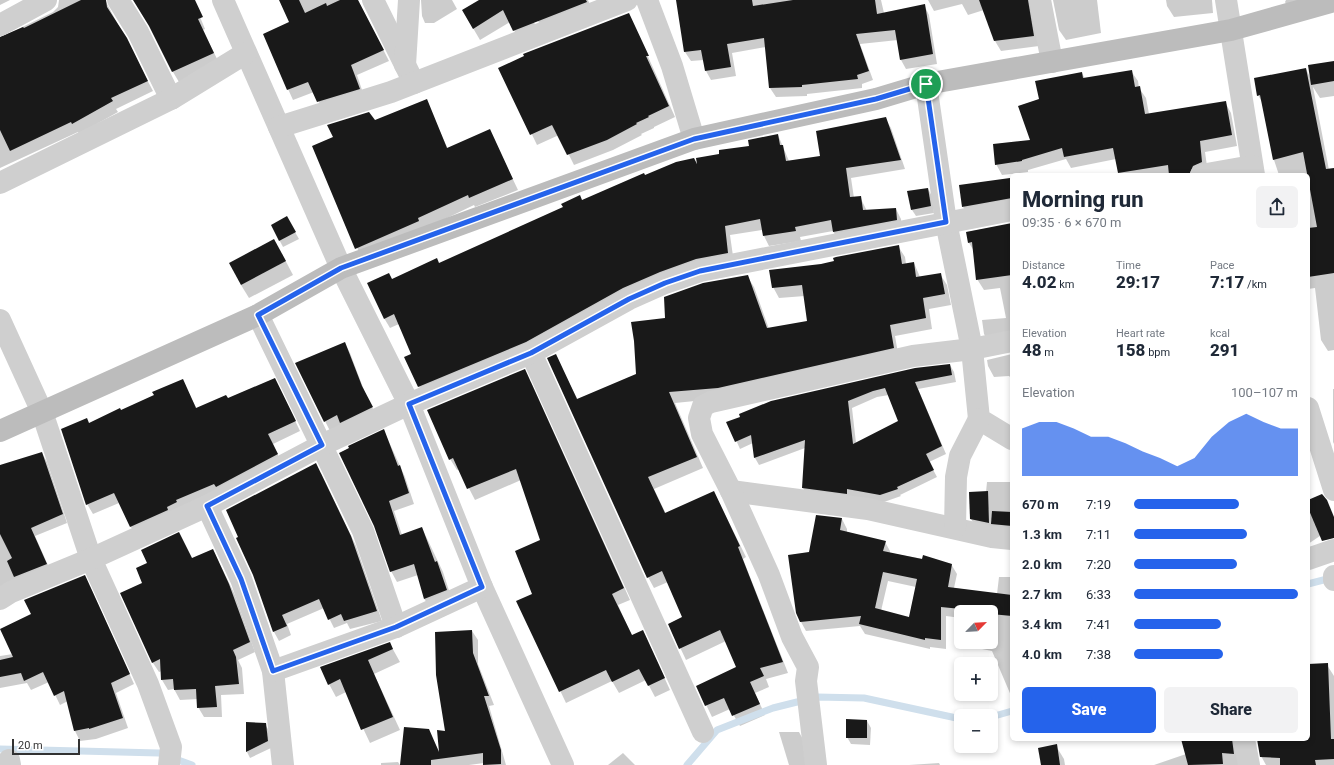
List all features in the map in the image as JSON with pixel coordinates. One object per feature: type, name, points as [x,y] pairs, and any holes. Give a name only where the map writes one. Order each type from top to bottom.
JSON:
[{"type":"street","points":[[0,25],[46,0]]},
{"type":"street","points":[[118,0],[138,32],[171,99]]},
{"type":"street","points":[[223,0],[341,268],[409,404],[482,587],[563,765]]},
{"type":"street","points":[[373,0],[409,74]]},
{"type":"street","points":[[409,0],[409,74]]},
{"type":"street","points":[[279,128],[391,92],[409,74],[628,0]]},
{"type":"street","points":[[647,0],[672,66],[694,139]]},
{"type":"street","points":[[1040,0],[1052,62]]},
{"type":"street","points":[[1222,173],[1253,170],[1226,0]]},
{"type":"street","points":[[0,431],[258,315],[341,268],[694,139],[876,99],[926,84],[1231,30],[1334,1]]},
{"type":"street","points":[[0,183],[171,99],[246,53]]},
{"type":"street","points":[[926,84],[946,222],[972,349],[979,419],[960,456],[956,477],[955,528]]},
{"type":"street","points":[[0,599],[11,592],[92,559],[207,506],[322,445],[409,404],[531,353],[629,299],[665,283],[700,271],[1010,210]]},
{"type":"street","points":[[258,315],[363,531],[396,627]]},
{"type":"street","points":[[0,320],[42,412],[92,559],[148,684],[171,747],[169,765]]},
{"type":"street","points":[[816,765],[806,681],[808,667],[792,637],[769,575],[732,491],[702,434],[699,418],[703,406],[711,402],[913,356],[972,349],[1010,341]]},
{"type":"street","points":[[531,353],[703,732]]},
{"type":"street","points":[[1310,414],[1334,490]]},
{"type":"street","points":[[979,419],[1010,438]]},
{"type":"street","points":[[732,491],[868,508],[992,537],[1010,539]]},
{"type":"street","points":[[207,506],[241,579],[273,671],[283,765]]},
{"type":"street","points":[[1310,558],[1334,550]]},
{"type":"street","points":[[273,671],[396,627],[482,587]]},
{"type":"street","points":[[1244,741],[1249,765]]},
{"type":"building","points":[[81,0],[106,0],[107,7],[127,38],[148,81],[111,98],[113,101],[72,124],[71,122],[10,151],[0,130],[0,37],[23,27],[24,28]]},
{"type":"building","points":[[133,0],[195,0],[203,17],[198,19],[214,53],[172,72],[149,26]]},
{"type":"building","points":[[279,0],[299,0],[305,13],[326,3],[327,6],[340,0],[358,0],[384,50],[351,65],[360,89],[317,102],[308,82],[287,90],[263,34],[289,22]]},
{"type":"building","points":[[479,0],[586,0],[587,2],[513,31],[503,10],[473,29],[462,10]]},
{"type":"building","points":[[676,0],[752,0],[753,6],[793,0],[875,0],[877,14],[925,4],[933,54],[900,60],[895,30],[856,34],[869,71],[857,75],[858,79],[802,85],[802,87],[769,88],[764,38],[727,44],[731,67],[705,71],[701,50],[684,52]]},
{"type":"building","points":[[979,0],[1028,0],[1034,36],[994,41]]},
{"type":"building","points":[[629,13],[649,56],[646,56],[669,106],[648,116],[649,117],[607,140],[567,155],[552,125],[530,135],[498,68],[524,56],[523,54]]},
{"type":"building","points":[[1334,61],[1334,81],[1311,85],[1308,65]]},
{"type":"building","points":[[1306,68],[1326,169],[1334,168],[1334,273],[1310,277],[1310,228],[1317,227],[1310,190],[1310,173],[1307,173],[1303,152],[1273,160],[1260,95],[1257,96],[1254,78]]},
{"type":"building","points":[[1132,70],[1135,87],[1140,86],[1145,114],[1226,101],[1232,135],[1200,141],[1202,162],[1193,166],[1190,173],[1169,173],[1168,165],[1118,173],[1113,148],[1064,157],[1062,148],[1022,161],[995,165],[993,144],[1030,140],[1018,106],[1039,99],[1035,81],[1082,72],[1083,78]]},
{"type":"building","points":[[427,99],[447,148],[490,129],[513,179],[469,198],[468,195],[418,218],[419,221],[355,249],[312,146],[333,137],[327,125],[369,112],[375,120]]},
{"type":"building","points":[[886,117],[901,160],[846,168],[850,197],[861,196],[863,210],[896,208],[897,220],[833,232],[831,220],[795,227],[796,231],[763,236],[760,219],[725,226],[728,253],[696,259],[660,272],[623,288],[526,342],[418,387],[404,357],[411,354],[394,314],[384,319],[367,283],[389,273],[392,279],[437,258],[439,263],[563,207],[561,204],[580,195],[582,200],[644,173],[645,175],[676,162],[694,158],[697,164],[696,158],[719,154],[719,150],[749,146],[748,140],[778,134],[780,145],[783,145],[786,161],[820,156],[816,131]]},
{"type":"building","points":[[1010,178],[1010,198],[962,207],[959,185]]},
{"type":"building","points":[[928,188],[931,206],[911,210],[907,191]]},
{"type":"building","points":[[287,216],[296,232],[279,241],[271,225]]},
{"type":"building","points":[[1010,223],[1010,275],[976,280],[972,242],[968,243],[966,232]]},
{"type":"building","points":[[274,239],[286,261],[241,285],[229,263]]},
{"type":"building","points":[[899,245],[902,264],[914,262],[916,277],[941,273],[945,294],[923,298],[926,318],[890,325],[894,348],[718,388],[669,392],[697,457],[648,477],[665,513],[714,491],[740,546],[738,547],[783,662],[760,668],[764,676],[750,682],[760,704],[732,716],[724,698],[705,706],[696,686],[736,667],[720,630],[679,649],[668,624],[682,617],[662,571],[647,578],[547,358],[556,354],[577,399],[636,374],[631,322],[665,318],[664,297],[703,283],[748,275],[767,328],[807,321],[802,285],[772,288],[769,270],[821,264],[834,261],[833,258],[836,257]]},
{"type":"building","points":[[345,342],[362,386],[373,407],[340,423],[337,415],[324,422],[295,363]]},
{"type":"building","points":[[950,364],[952,375],[915,382],[942,446],[926,454],[934,470],[897,487],[898,489],[880,495],[847,489],[847,494],[802,488],[805,440],[754,458],[751,435],[735,442],[726,422],[740,417],[739,414],[771,401],[915,368]],"holes":[[[885,388],[898,421],[853,444],[848,401]]]},
{"type":"building","points":[[525,369],[624,588],[612,594],[632,635],[643,630],[665,678],[648,686],[639,669],[612,682],[606,670],[559,692],[516,601],[532,594],[515,551],[540,540],[516,469],[467,489],[453,458],[449,460],[427,410]]},
{"type":"building","points":[[275,378],[296,421],[268,434],[278,454],[216,487],[214,484],[176,500],[177,502],[167,507],[168,510],[130,527],[114,493],[86,505],[61,429],[87,418],[89,423],[120,408],[121,410],[154,395],[152,392],[183,379],[196,408],[226,395],[228,398]]},
{"type":"building","points":[[384,429],[398,466],[400,465],[409,493],[389,501],[400,535],[422,527],[435,562],[437,561],[447,590],[424,599],[414,564],[390,572],[374,526],[339,453],[349,448],[348,446]]},
{"type":"building","points":[[42,452],[63,514],[31,528],[47,564],[14,577],[7,561],[12,558],[0,534],[0,465]]},
{"type":"building","points":[[316,463],[351,536],[377,611],[344,621],[341,614],[328,620],[319,599],[282,615],[287,626],[273,632],[253,575],[236,538],[238,537],[226,510]]},
{"type":"building","points":[[988,491],[989,523],[970,519],[969,492]]},
{"type":"building","points":[[1322,494],[1327,500],[1334,517],[1334,538],[1322,541],[1310,513],[1310,499]]},
{"type":"building","points":[[992,511],[1010,512],[1010,526],[991,524]]},
{"type":"building","points":[[816,515],[842,518],[840,530],[886,541],[883,551],[922,559],[923,555],[952,564],[948,587],[1010,595],[1010,616],[998,615],[998,605],[954,605],[954,608],[941,607],[941,640],[925,638],[925,640],[859,624],[861,616],[800,622],[796,613],[788,555],[809,552]],"holes":[[[883,572],[917,579],[909,617],[875,608]]]},
{"type":"building","points":[[179,532],[192,558],[213,549],[229,584],[250,642],[233,650],[236,657],[239,684],[215,686],[217,707],[197,708],[196,689],[174,690],[173,679],[161,680],[160,659],[152,663],[120,593],[142,583],[136,568],[147,563],[141,550]]},
{"type":"building","points":[[85,575],[130,674],[111,683],[123,718],[89,729],[74,731],[64,691],[54,696],[43,672],[24,681],[21,673],[0,677],[0,660],[13,657],[0,629],[31,614],[24,600]]},
{"type":"building","points":[[472,630],[473,653],[489,696],[484,696],[501,750],[501,764],[483,765],[483,753],[431,760],[431,765],[400,765],[404,727],[429,729],[439,752],[437,730],[445,731],[436,675],[435,632]]},
{"type":"building","points":[[390,642],[393,649],[368,660],[393,717],[361,730],[340,679],[328,685],[320,667]]},
{"type":"building","points":[[1328,663],[1331,739],[1334,739],[1334,759],[1315,760],[1316,765],[1280,765],[1280,758],[1260,757],[1257,741],[1310,741],[1310,664]]},
{"type":"building","points":[[846,719],[867,720],[867,738],[846,738]]},
{"type":"building","points":[[246,722],[266,723],[268,741],[246,752]]},
{"type":"building","points":[[1182,741],[1232,741],[1234,754],[1222,753],[1223,764],[1188,765]]},
{"type":"building","points":[[1057,744],[1060,765],[1041,765],[1038,748]]},
{"type":"waterway","points":[[1310,583],[1331,578]]},
{"type":"waterway","points":[[687,765],[717,730],[773,708],[817,697],[864,698],[954,717]]},
{"type":"waterway","points":[[998,715],[1010,712]]},
{"type":"waterway","points":[[0,749],[159,753],[192,765]]},
{"type":"route","points":[[926,84],[946,222],[700,271],[665,283],[629,299],[531,353],[409,404],[482,587],[396,627],[273,671],[241,579],[207,506],[322,445],[258,315],[341,268],[694,139],[876,99],[926,84]]}]
